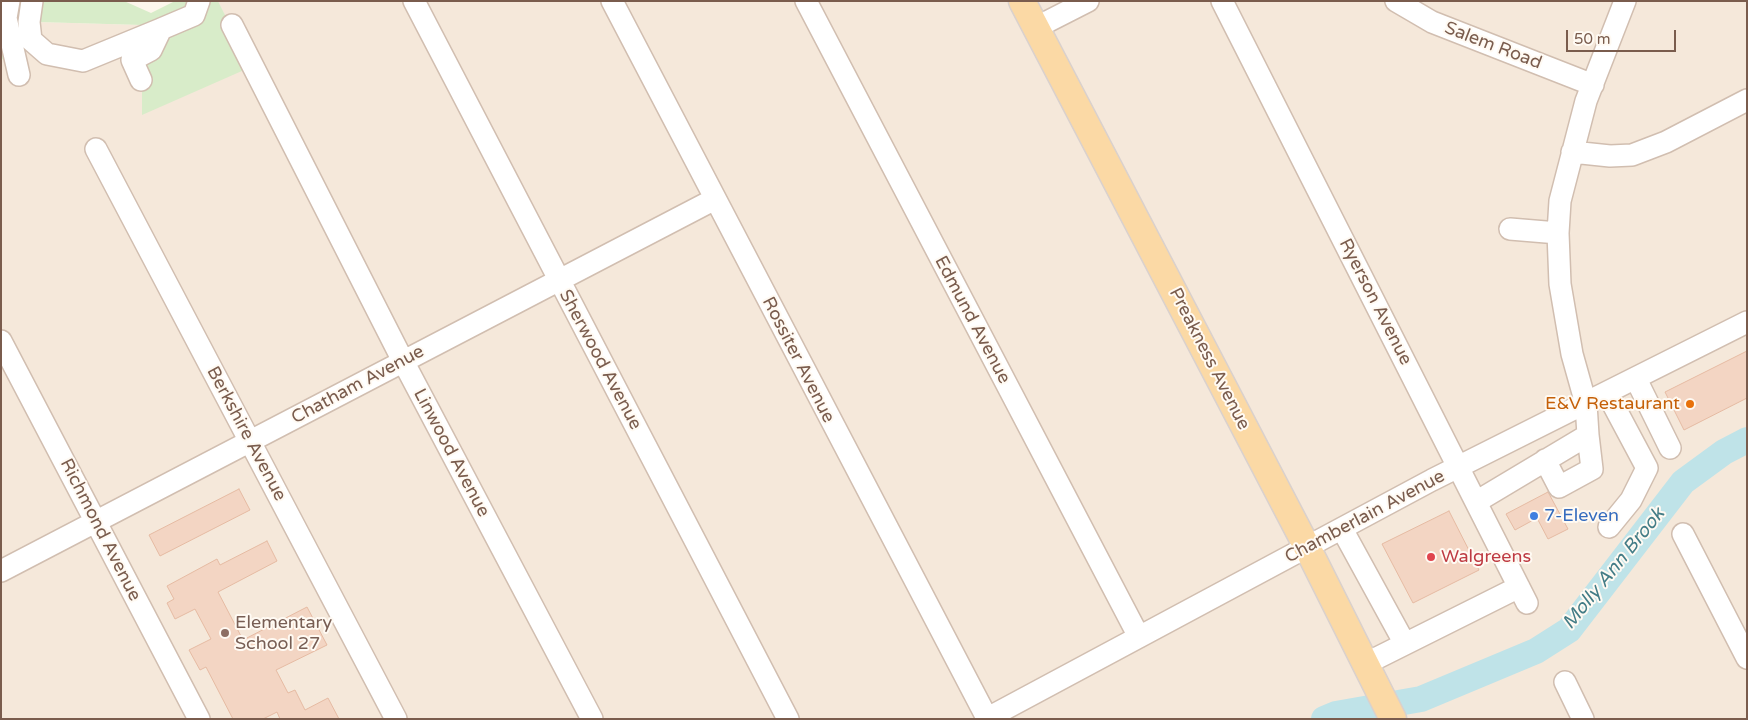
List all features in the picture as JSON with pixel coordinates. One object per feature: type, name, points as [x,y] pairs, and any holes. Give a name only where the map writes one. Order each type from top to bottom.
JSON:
[{"type":"main road","name":"Preakness Avenue","points":[[1022,1],[1038,27],[1307,547],[1393,719]]},
{"type":"street","points":[[9,1],[6,18],[19,75]]},
{"type":"street","points":[[32,1],[29,22],[31,40],[47,54],[82,60],[194,15],[198,1]]},
{"type":"street","name":"Sherwood Avenue","points":[[414,1],[788,719]]},
{"type":"street","name":"Rossiter Avenue","points":[[612,1],[986,718]]},
{"type":"street","name":"Edmund Avenue","points":[[806,1],[1139,637]]},
{"type":"street","points":[[1038,27],[1088,1]]},
{"type":"street","name":"Ryerson Avenue","points":[[1222,1],[1523,595],[1405,644]]},
{"type":"street","name":"Salem Road","points":[[1396,1],[1432,22],[1593,85]]},
{"type":"street","points":[[1546,460],[1559,487],[1592,469],[1586,404],[1572,354],[1560,284],[1558,233],[1560,201],[1572,152],[1593,85],[1625,1]]},
{"type":"street","name":"Linwood Avenue","points":[[232,25],[403,361],[592,719]]},
{"type":"street","points":[[141,80],[132,60],[151,50],[161,29]]},
{"type":"street","points":[[1572,152],[1610,156],[1632,155],[1666,142],[1747,100]]},
{"type":"street","name":"Berkshire Avenue","points":[[96,149],[396,719]]},
{"type":"street","name":"Chatham Avenue","points":[[1,571],[714,199]]},
{"type":"street","points":[[1510,229],[1558,233]]},
{"type":"street","name":"Chamberlain Avenue","points":[[986,718],[1458,467],[1747,322]]},
{"type":"street","name":"Richmond Avenue","points":[[1,341],[199,719]]},
{"type":"street","points":[[1636,379],[1670,448]]},
{"type":"street","points":[[1607,393],[1647,468],[1632,500],[1609,527]]},
{"type":"street","points":[[1476,502],[1588,435]]},
{"type":"street","points":[[1501,446],[1516,477]]},
{"type":"street","points":[[1342,529],[1405,644],[1367,664]]},
{"type":"street","points":[[1683,534],[1747,658]]},
{"type":"street","points":[[1565,682],[1583,719]]},
{"type":"shaded area","points":[[218,1],[1747,1],[1747,719],[1,719],[1,61],[37,22],[142,25],[250,67]]},
{"type":"green space","points":[[1,1],[124,1],[151,13],[175,1],[218,1],[251,67],[142,115],[142,25],[37,22],[1,61]]},
{"type":"building","points":[[1747,351],[1747,398],[1684,430],[1665,392]]},
{"type":"building","points":[[239,489],[250,510],[160,556],[149,535]]},
{"type":"building","name":"7-Eleven","points":[[1548,492],[1568,529],[1548,539],[1537,518],[1515,530],[1506,514]]},
{"type":"building","name":"Walgreens","points":[[1449,511],[1479,570],[1413,603],[1382,544]]},
{"type":"building","points":[[267,541],[277,561],[218,592],[243,640],[307,607],[327,645],[276,670],[288,693],[295,690],[305,710],[328,698],[339,719],[280,719],[277,712],[263,719],[233,719],[206,667],[200,670],[189,650],[211,639],[195,609],[175,619],[167,603],[174,599],[167,586],[217,559],[220,565]]},
{"type":"waterway","name":"Molly Ann Brook","points":[[1324,719],[1336,714],[1421,699],[1536,651],[1569,630],[1683,482],[1724,452],[1747,440]]},
{"type":"place","name":"E&V Restaurant","points":[[1690,404]]},
{"type":"place","name":"7-Eleven","points":[[1534,516]]},
{"type":"place","name":"Walgreens","points":[[1431,557]]},
{"type":"place","name":"Elementary School 27","points":[[225,633]]}]
